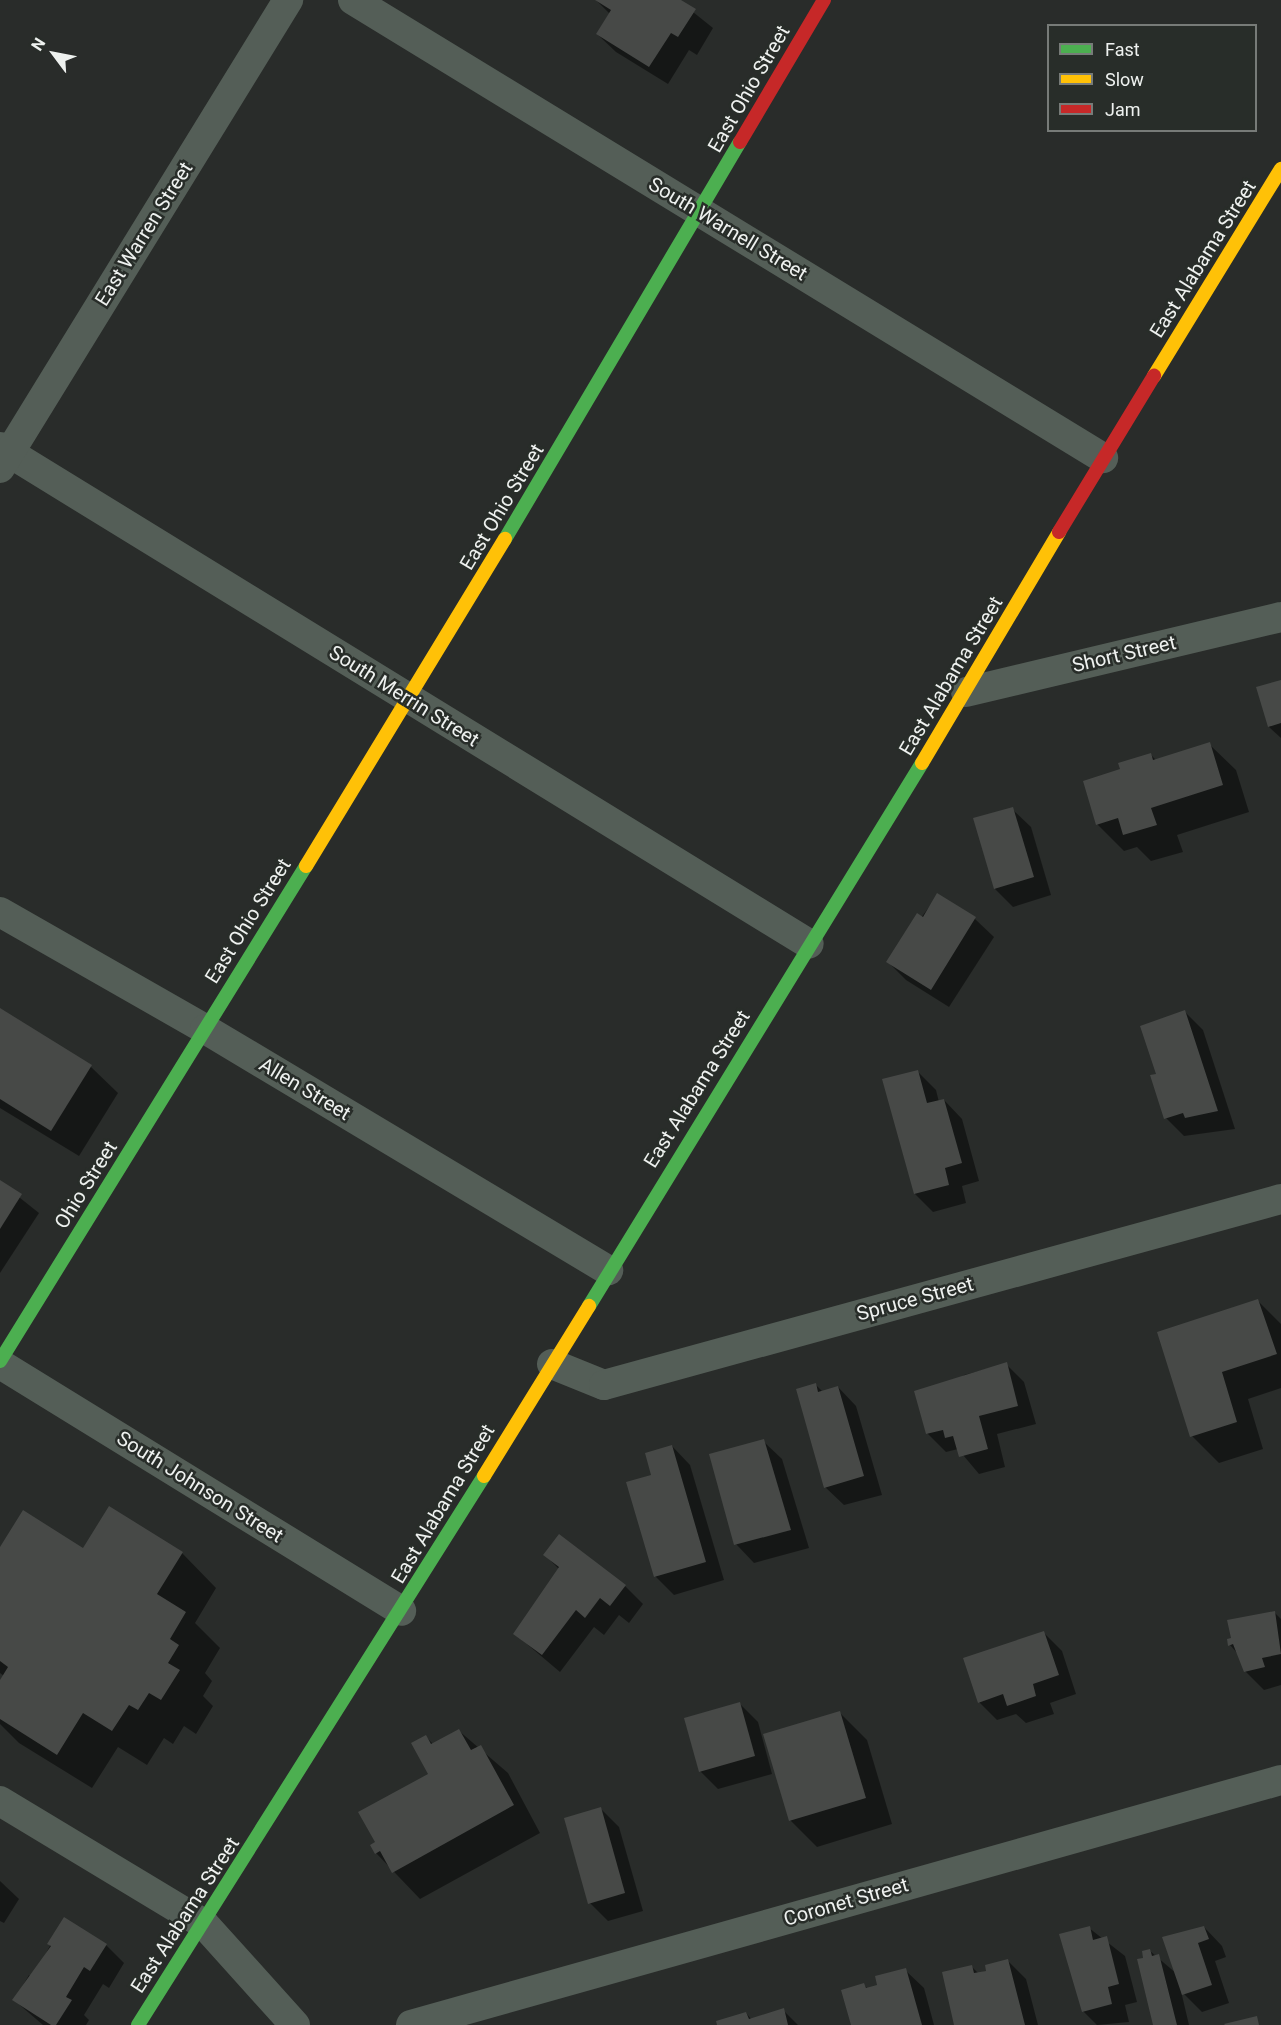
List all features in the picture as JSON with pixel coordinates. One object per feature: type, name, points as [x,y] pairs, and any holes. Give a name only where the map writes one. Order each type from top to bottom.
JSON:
[{"type":"street","name":"East Warren Street","points":[[3,456],[288,0]]},
{"type":"street","name":"South Warnell Street","points":[[353,0],[1103,458]]},
{"type":"street","name":"East Ohio Street","points":[[205,1029],[409,700],[701,212],[824,0]]},
{"type":"street","name":"East Alabama Street","points":[[138,2025],[401,1611],[608,1270],[966,692],[1103,458],[1281,169]]},
{"type":"street","name":"South Merrin Street","points":[[3,456],[809,944]]},
{"type":"street","name":"Short Street","points":[[966,692],[1281,617]]},
{"type":"street","name":"Allen Street","points":[[0,912],[205,1029],[608,1270]]},
{"type":"street","name":"Ohio Street","points":[[0,1362],[205,1029]]},
{"type":"street","name":"Spruce Street","points":[[552,1365],[604,1385],[1281,1199]]},
{"type":"street","name":"South Johnson Street","points":[[0,1362],[401,1611]]},
{"type":"street","name":"Coronet Street","points":[[411,2025],[1281,1780]]},
{"type":"street","points":[[0,1801],[204,1924],[295,2025]]},
{"type":"building","points":[[595,0],[681,0],[696,9],[678,37],[671,33],[649,67],[596,34],[611,10]]},
{"type":"building","points":[[1281,680],[1281,723],[1268,727],[1256,687]]},
{"type":"building","points":[[1210,742],[1223,785],[1151,808],[1157,825],[1123,835],[1118,818],[1096,825],[1083,781],[1120,769],[1118,763],[1151,753],[1153,760]]},
{"type":"building","points":[[1013,807],[1034,877],[994,889],[973,818]]},
{"type":"building","points":[[937,893],[976,917],[931,990],[886,962],[917,913],[923,917]]},
{"type":"building","points":[[0,1008],[92,1065],[51,1131],[0,1099]]},
{"type":"building","points":[[1185,1010],[1218,1111],[1185,1118],[1183,1113],[1164,1119],[1150,1075],[1156,1074],[1140,1026]]},
{"type":"building","points":[[918,1070],[927,1103],[944,1099],[962,1163],[945,1168],[949,1185],[914,1194],[882,1079]]},
{"type":"building","points":[[0,1180],[22,1194],[0,1229]]},
{"type":"building","points":[[1258,1299],[1277,1354],[1222,1372],[1237,1422],[1190,1437],[1157,1332]]},
{"type":"building","points":[[1007,1362],[1018,1406],[979,1416],[988,1449],[959,1457],[953,1436],[945,1438],[943,1430],[926,1434],[914,1391]]},
{"type":"building","points":[[816,1383],[818,1392],[838,1386],[864,1476],[824,1488],[796,1389]]},
{"type":"building","points":[[764,1439],[791,1530],[734,1545],[709,1454]]},
{"type":"building","points":[[672,1445],[706,1562],[654,1577],[626,1482],[651,1475],[645,1453]]},
{"type":"building","points":[[109,1506],[183,1552],[157,1594],[186,1612],[170,1639],[179,1645],[168,1663],[180,1670],[161,1700],[149,1693],[138,1710],[129,1705],[112,1731],[83,1713],[57,1755],[0,1719],[0,1680],[8,1667],[0,1661],[0,1547],[23,1510],[83,1548]]},
{"type":"building","points":[[559,1534],[626,1585],[610,1606],[600,1598],[585,1618],[576,1610],[542,1655],[513,1634],[559,1567],[543,1555]]},
{"type":"building","points":[[1275,1611],[1281,1654],[1262,1658],[1265,1667],[1244,1672],[1233,1644],[1228,1646],[1227,1639],[1231,1638],[1227,1620]]},
{"type":"building","points":[[1044,1631],[1059,1675],[1033,1684],[1036,1696],[1007,1706],[1003,1694],[978,1703],[963,1658]]},
{"type":"building","points":[[740,1702],[755,1756],[699,1772],[684,1718]]},
{"type":"building","points":[[840,1711],[866,1798],[789,1821],[763,1734]]},
{"type":"building","points":[[459,1729],[471,1750],[481,1745],[514,1805],[392,1873],[380,1851],[375,1854],[370,1845],[375,1842],[358,1812],[428,1774],[411,1743],[426,1735],[431,1744]]},
{"type":"building","points":[[601,1807],[625,1893],[588,1904],[564,1818]]},
{"type":"building","points":[[64,1917],[107,1944],[90,1971],[84,1967],[66,1997],[72,2000],[56,2025],[51,2025],[12,2000],[51,1946],[47,1944]]},
{"type":"building","points":[[1090,1926],[1093,1940],[1107,1936],[1119,1984],[1108,1987],[1112,2004],[1082,2012],[1059,1934]]},
{"type":"building","points":[[1204,1926],[1209,1939],[1198,1943],[1212,1985],[1182,1995],[1162,1937]]},
{"type":"building","points":[[1150,1949],[1152,1956],[1159,1954],[1177,2025],[1153,2025],[1137,1959],[1143,1958],[1142,1951]]},
{"type":"building","points":[[1008,1959],[1025,2025],[954,2025],[942,1972],[972,1965],[974,1973],[986,1971],[985,1965]]},
{"type":"building","points":[[906,1968],[922,2025],[851,2025],[841,1990],[864,1983],[866,1988],[877,1985],[875,1976]]},
{"type":"building","points":[[784,2008],[788,2025],[717,2025],[716,2021],[746,2012],[749,2019]]},
{"type":"building","points":[[1257,2016],[1259,2025],[1224,2024]]},
{"type":"traffic: fast","points":[[505,539],[740,142]]},
{"type":"traffic: fast","points":[[589,1306],[922,763]]},
{"type":"traffic: fast","points":[[0,1361],[306,866]]},
{"type":"traffic: fast","points":[[138,2025],[484,1476]]},
{"type":"traffic: slow","points":[[1154,376],[1281,169]]},
{"type":"traffic: slow","points":[[922,763],[1059,532]]},
{"type":"traffic: slow","points":[[306,866],[505,539]]},
{"type":"traffic: slow","points":[[484,1476],[589,1306]]},
{"type":"traffic: jam","points":[[740,142],[824,0]]},
{"type":"traffic: jam","points":[[1059,532],[1154,376]]}]
